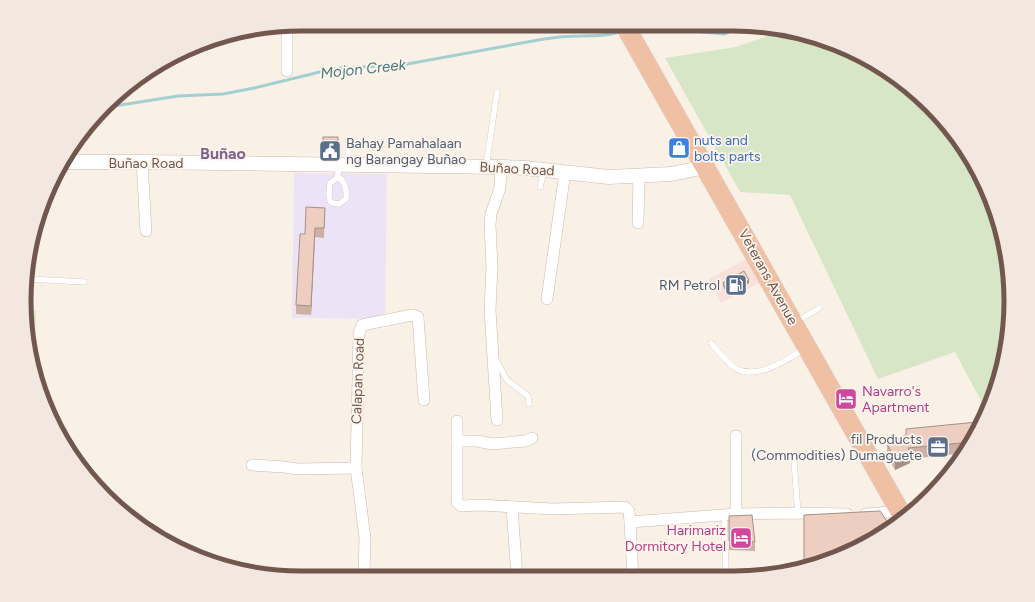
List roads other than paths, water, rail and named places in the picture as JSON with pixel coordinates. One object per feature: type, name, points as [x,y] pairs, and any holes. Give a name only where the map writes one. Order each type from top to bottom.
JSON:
[{"type":"highway","name":"Veterans Avenue","points":[[628,31],[900,513]]},
{"type":"street","points":[[287,32],[287,71]]},
{"type":"street","name":"Buñao Road","points":[[70,162],[142,162],[341,170],[501,167],[609,177],[672,174],[706,167]]},
{"type":"street","points":[[142,162],[146,231]]},
{"type":"street","points":[[497,420],[490,310],[492,267],[490,225],[491,214],[500,188],[501,167]]},
{"type":"street","points":[[547,299],[565,172]]},
{"type":"street","points":[[638,223],[640,175]]},
{"type":"street","name":"Calapan Road","points":[[364,571],[366,538],[356,468],[359,333],[362,325],[412,315],[418,317],[424,400]]},
{"type":"street","points":[[457,421],[458,505],[468,507],[481,505],[552,509],[625,507],[629,511],[633,571]]},
{"type":"street","points":[[736,436],[736,514]]},
{"type":"street","points":[[457,441],[477,441],[492,444],[526,441],[532,438]]},
{"type":"street","points":[[252,465],[298,469],[356,468]]},
{"type":"street","points":[[512,507],[517,571]]},
{"type":"street","points":[[630,522],[736,514],[899,514]]},
{"type":"lane","points":[[486,167],[497,92]]},
{"type":"lane","points":[[341,170],[330,183],[329,199],[332,203],[339,204],[346,199],[347,194],[345,184],[340,178],[348,142]]},
{"type":"lane","points":[[540,187],[544,170]]},
{"type":"lane","points":[[32,279],[84,282]]},
{"type":"lane","points":[[794,323],[819,308]]},
{"type":"lane","points":[[711,343],[735,368],[743,371],[757,371],[773,367],[807,347]]},
{"type":"lane","points":[[493,355],[508,380],[528,396],[529,404]]},
{"type":"lane","points":[[794,461],[798,513]]},
{"type":"lane","points":[[724,515],[726,571]]},
{"type":"waterway","name":"Mojon Creek","points":[[699,31],[725,34],[731,31]]},
{"type":"waterway","name":"Mojon Creek","points":[[114,106],[178,96],[223,94],[340,68],[402,65],[548,38],[604,35],[619,32]]},
{"type":"place","name":"nuts and bolts parts","points":[[679,148]]},
{"type":"place","name":"Bahay Pamahalaan ng Barangay Buñao","points":[[330,151]]},
{"type":"place","name":"RM Petrol","points":[[736,285]]},
{"type":"place","name":"Navarro's Apartment","points":[[846,399]]},
{"type":"place","name":"fil Products (Commodities) Dumaguete","points":[[938,447]]},
{"type":"place","name":"Harimariz Dormitory Hotel","points":[[741,538]]},
{"type":"district","name":"Buñao","points":[[223,153]]}]
